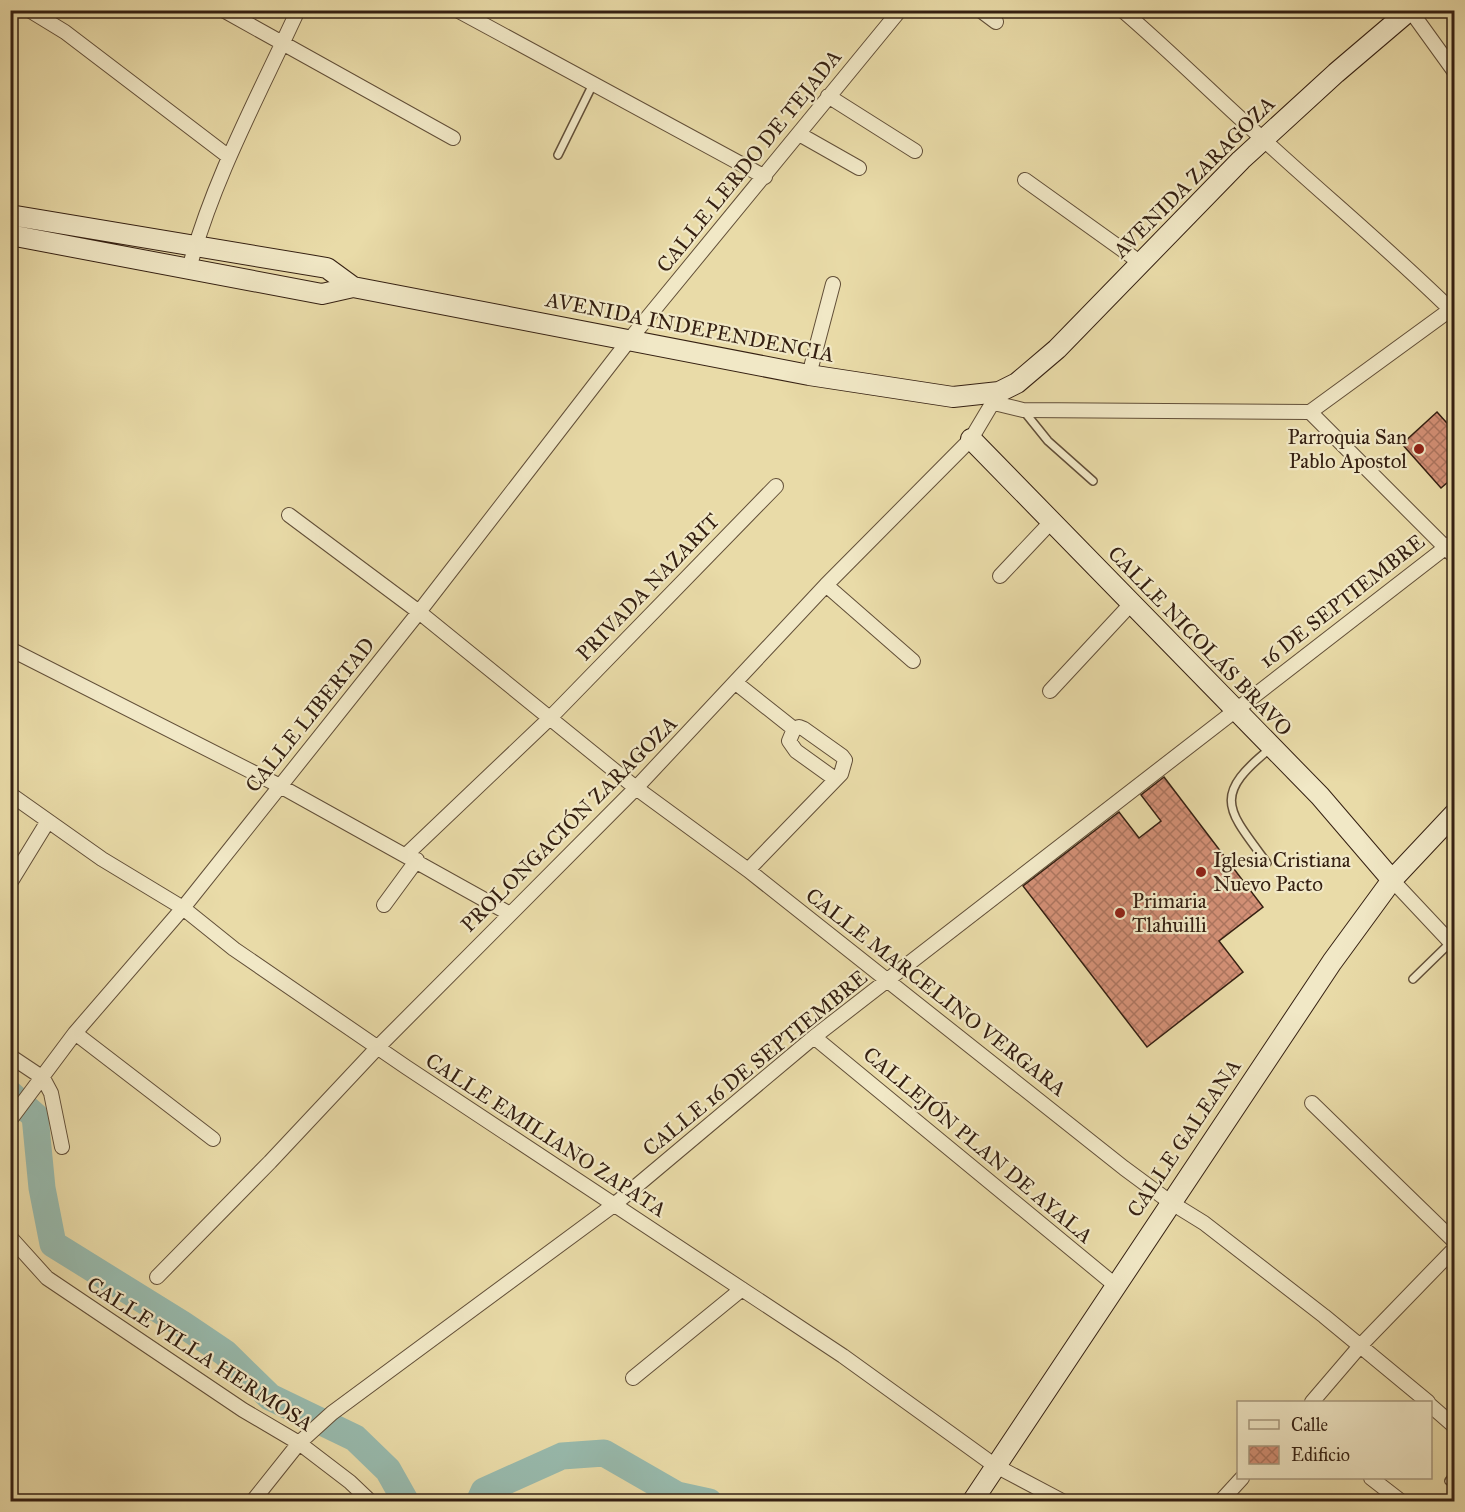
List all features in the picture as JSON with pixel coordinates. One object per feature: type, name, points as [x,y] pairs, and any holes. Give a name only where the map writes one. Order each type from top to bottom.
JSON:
[{"type":"main road","name":"AVENIDA ZARAGOZA","points":[[1017,383],[1070,336],[1263,140],[1410,10]]},
{"type":"main road","name":"AVENIDA INDEPENDENCIA","points":[[10,215],[63,222],[327,268],[353,287]]},
{"type":"main road","points":[[59,243],[63,222]]},
{"type":"main road","name":"AVENIDA INDEPENDENCIA","points":[[10,235],[322,294],[353,287],[630,339],[698,355],[953,397],[997,398],[1017,383]]},
{"type":"main road","name":"CALLE NICOLÁS BRAVO","points":[[971,439],[1130,605],[1320,796],[1392,880]]},
{"type":"main road","name":"CALLE GALEANA","points":[[972,1502],[994,1465],[1332,962],[1392,880],[1455,814]]},
{"type":"street","points":[[29,10],[65,32],[229,157]]},
{"type":"street","points":[[223,10],[453,138]]},
{"type":"street","points":[[189,269],[195,245],[229,157],[298,10]]},
{"type":"street","points":[[457,10],[765,177]]},
{"type":"street","name":"CALLE LERDO DE TEJADA","points":[[630,339],[900,10]]},
{"type":"street","points":[[980,10],[996,22]]},
{"type":"street","points":[[1122,10],[1197,76],[1263,140],[1452,308],[1310,412],[1451,548]]},
{"type":"street","points":[[1410,10],[1455,71]]},
{"type":"street","points":[[828,96],[915,151]]},
{"type":"street","points":[[799,134],[859,168]]},
{"type":"street","points":[[1024,180],[1141,263]]},
{"type":"street","points":[[809,375],[832,284]]},
{"type":"street","name":"CALLE LIBERTAD","points":[[14,1116],[75,1033],[183,908],[419,612],[630,339]]},
{"type":"street","name":"AVENIDA INDEPENDENCIA","points":[[997,398],[1023,410],[1310,412]]},
{"type":"street","name":"PROLONGACIÓN ZARAGOZA","points":[[157,1277],[270,1162],[378,1047],[636,788],[826,585],[971,439],[997,398]]},
{"type":"street","name":"PRIVADA NAZARIT","points":[[384,905],[412,857],[776,486]]},
{"type":"street","name":"CALLE MARCELINO VERGARA","points":[[289,515],[419,612],[636,788],[748,870],[887,983],[965,1040],[1170,1202],[1204,1223],[1360,1346],[1425,1401]]},
{"type":"street","points":[[1000,576],[1051,522]]},
{"type":"street","name":"16 DE SEPTIEMBRE","points":[[1236,710],[1451,548]]},
{"type":"street","points":[[826,585],[913,661]]},
{"type":"street","points":[[1050,691],[1130,605]]},
{"type":"street","points":[[10,649],[280,786],[412,857],[510,914]]},
{"type":"street","points":[[736,683],[792,732]]},
{"type":"street","name":"CALLE 16 DE SEPTIEMBRE","points":[[252,1502],[303,1439],[332,1413],[615,1204],[814,1037],[887,983],[1236,710]]},
{"type":"street","points":[[748,870],[838,776],[845,764],[842,756],[804,729],[799,727],[792,732]]},
{"type":"street","points":[[792,732],[791,745],[796,752],[838,776]]},
{"type":"street","name":"CALLE EMILIANO ZAPATA","points":[[10,794],[183,908],[234,949],[378,1047],[852,1362],[994,1465],[1064,1502]]},
{"type":"street","points":[[10,883],[48,821]]},
{"type":"street","points":[[1392,880],[1453,944]]},
{"type":"street","points":[[75,1033],[213,1139]]},
{"type":"street","name":"CALLEJÓN PLAN DE AYALA","points":[[814,1037],[1115,1285]]},
{"type":"street","points":[[10,1056],[43,1078],[53,1099],[62,1147]]},
{"type":"street","points":[[1312,1103],[1455,1241]]},
{"type":"street","name":"CALLE VILLA HERMOSA","points":[[10,1237],[46,1278],[243,1410],[303,1439],[371,1502]]},
{"type":"street","points":[[1313,1401],[1360,1346],[1455,1249]]},
{"type":"street","points":[[633,1378],[742,1289]]},
{"type":"street","name":"CALLE MARCELINO VERGARA","points":[[1432,1407],[1455,1426]]},
{"type":"street","points":[[1220,1502],[1241,1479]]},
{"type":"street","points":[[1372,1479],[1402,1502]]},
{"type":"street","points":[[10,1498],[15,1502]]},
{"type":"lane","points":[[558,155],[593,84]]},
{"type":"lane","points":[[1023,410],[1048,441],[1093,482]]},
{"type":"lane","points":[[1267,863],[1238,825],[1229,804],[1231,792],[1245,768],[1271,748]]},
{"type":"lane","points":[[1413,979],[1453,944]]},
{"type":"lane","points":[[1449,1481],[1455,1474]]},
{"type":"building","name":"Parroquia San Pablo Apostol","points":[[1437,412],[1455,432],[1455,476],[1441,488],[1402,444]]},
{"type":"building","name":"Primaria Tlahuilli","points":[[1164,777],[1263,907],[1219,941],[1243,972],[1147,1047],[1023,886],[1119,812],[1139,838],[1161,821],[1141,795]]},
{"type":"waterway","points":[[10,1094],[35,1116],[42,1188],[53,1244],[225,1353],[270,1397],[355,1438],[388,1470],[406,1502]]},
{"type":"waterway","points":[[479,1502],[484,1491],[562,1456],[604,1453],[677,1495],[709,1502]]},
{"type":"place","name":"Parroquia San Pablo Apostol","points":[[1419,449]]},
{"type":"place","name":"Iglesia Cristiana Nuevo Pacto","points":[[1201,872]]},
{"type":"place","name":"Primaria Tlahuilli","points":[[1120,913]]}]
